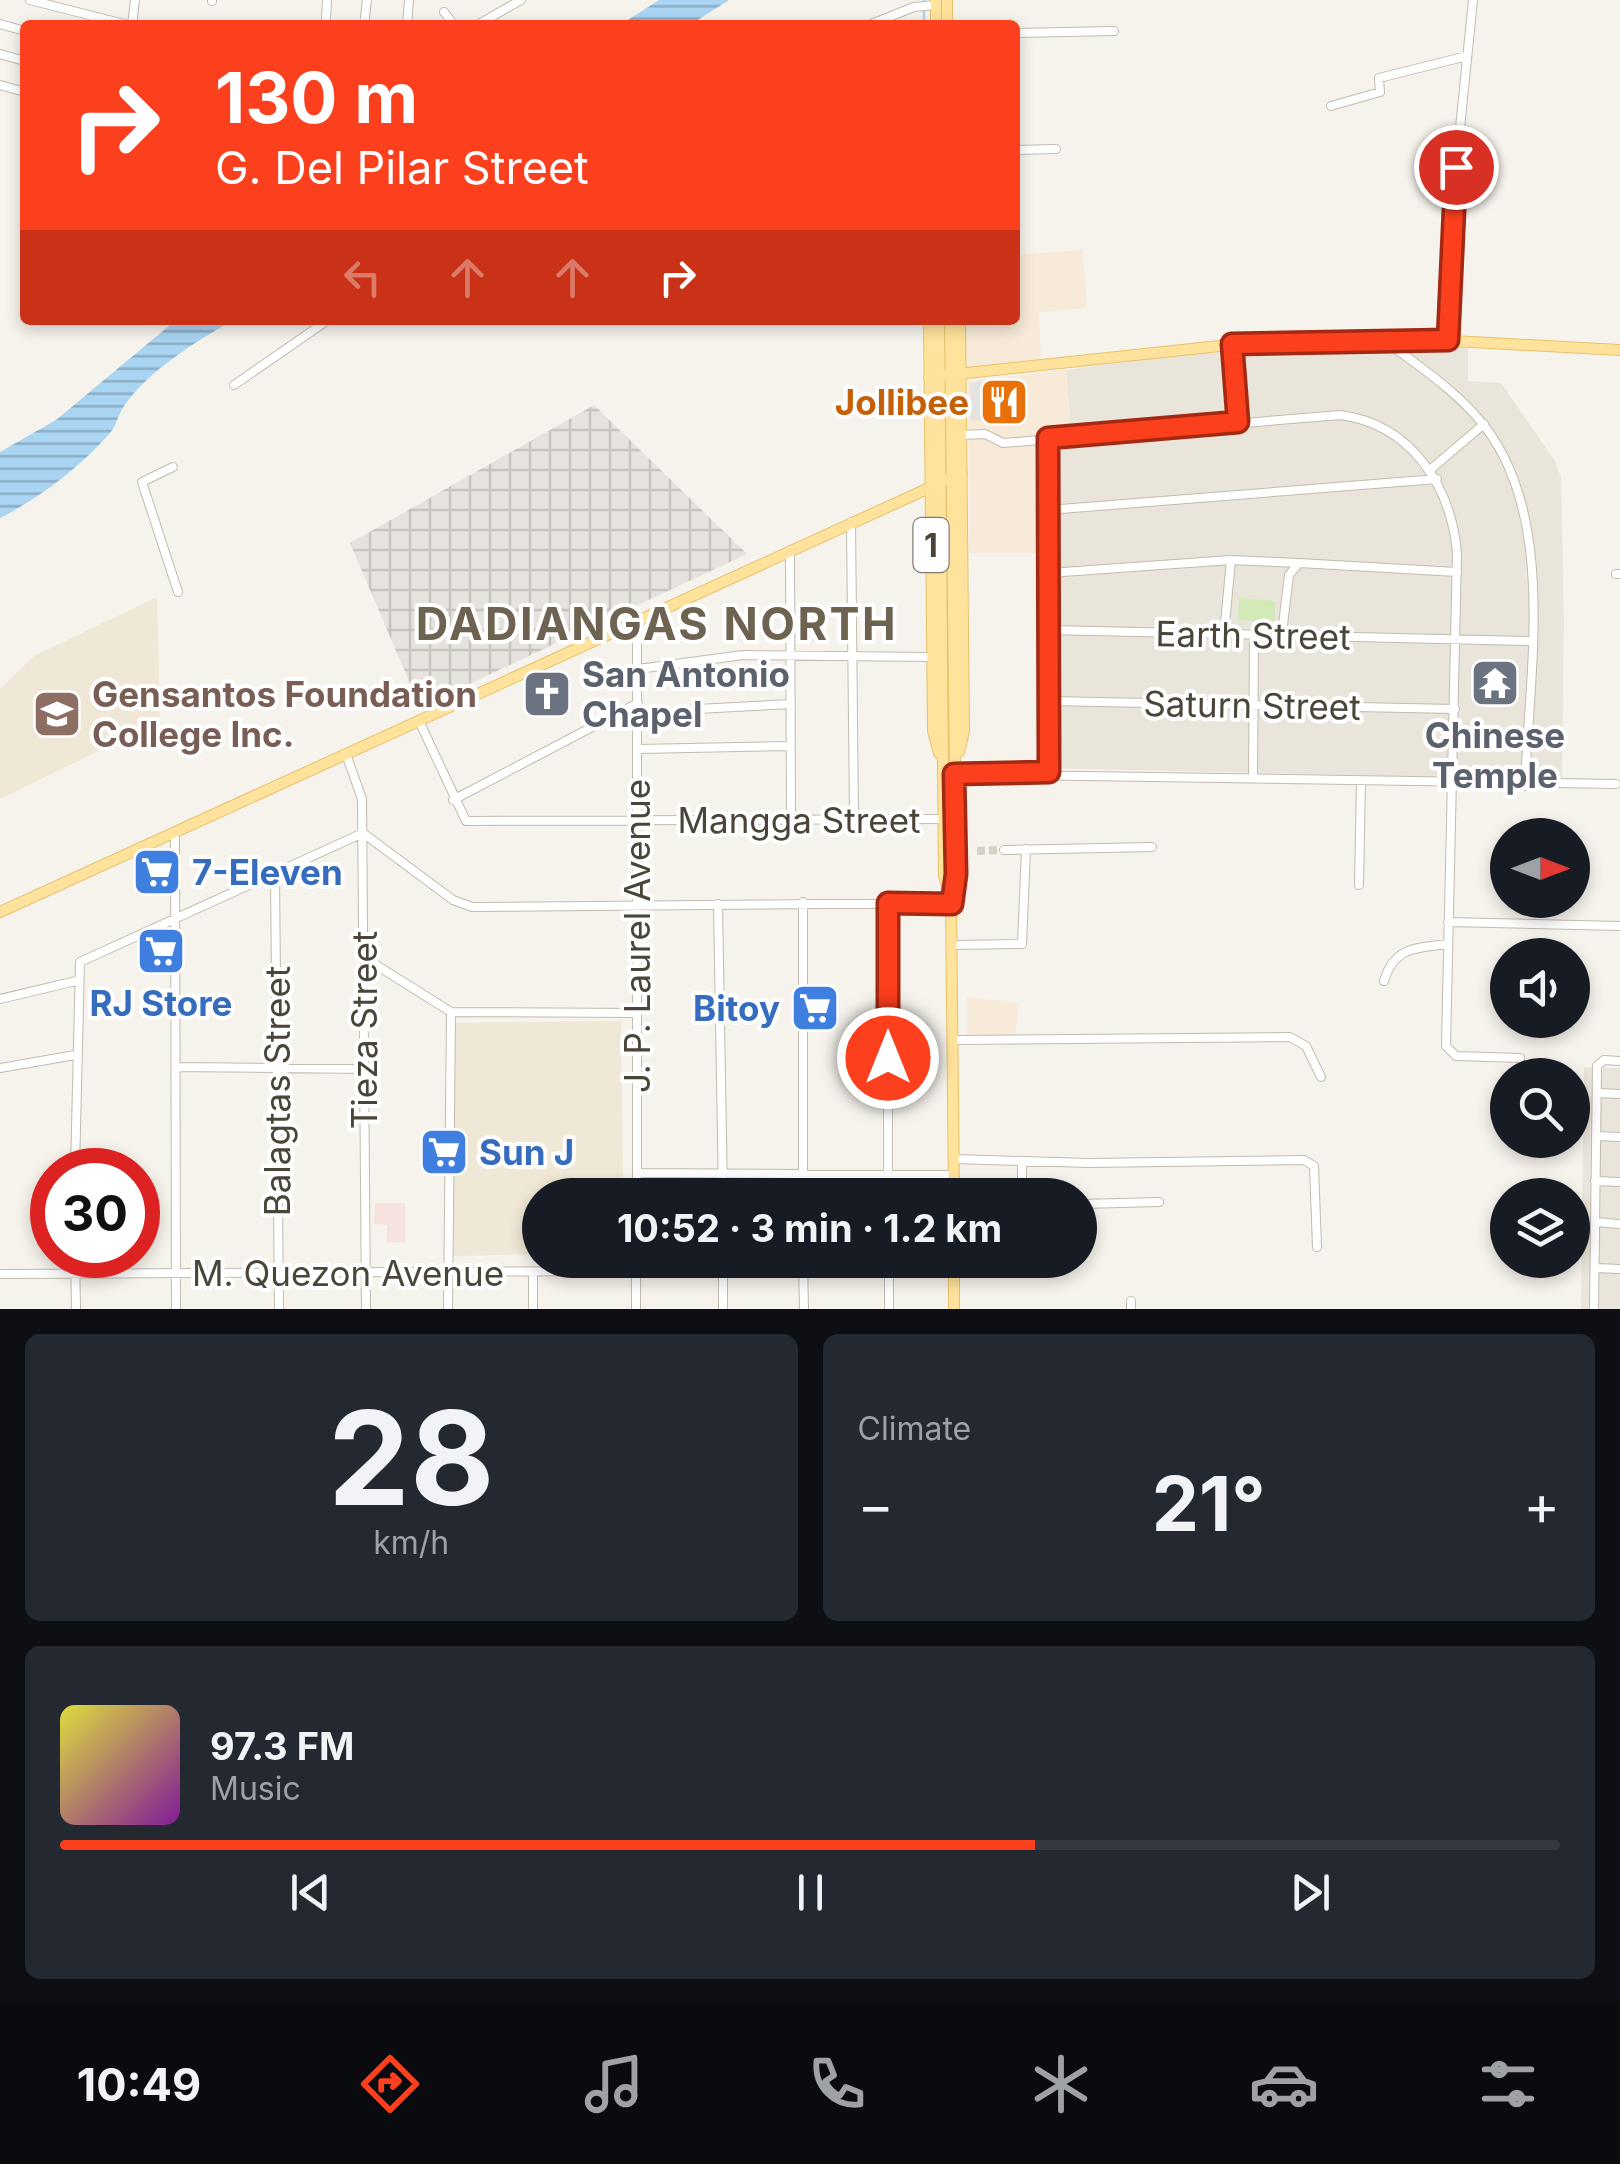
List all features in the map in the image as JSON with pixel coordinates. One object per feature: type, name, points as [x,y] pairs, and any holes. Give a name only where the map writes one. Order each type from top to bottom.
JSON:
[{"type":"main road","name":"1","points":[[929,325],[933,732],[949,771]]},
{"type":"main road","name":"1","points":[[939,325],[949,771],[956,874],[952,904],[954,1175]]},
{"type":"main road","name":"1","points":[[950,325],[949,771],[944,875],[952,904]]},
{"type":"main road","name":"1","points":[[949,771],[964,731],[960,325]]},
{"type":"main road","points":[[929,376],[1232,344],[1382,338],[1620,350]]},
{"type":"main road","points":[[0,912],[176,835],[637,618],[962,472]]},
{"type":"main road","points":[[954,1278],[954,1309]]},
{"type":"street","points":[[30,0],[110,20]]},
{"type":"street","points":[[326,19],[327,0]]},
{"type":"street","points":[[487,20],[521,0]]},
{"type":"street","points":[[1448,340],[1456,167],[1473,0]]},
{"type":"street","points":[[882,20],[914,7],[944,2]]},
{"type":"street","points":[[444,12],[450,20]]},
{"type":"street","points":[[1020,33],[1114,31]]},
{"type":"street","points":[[1332,106],[1380,92],[1379,78],[1467,56]]},
{"type":"street","points":[[1020,150],[1056,149]]},
{"type":"street","points":[[234,385],[321,325]]},
{"type":"street","points":[[1382,338],[1484,424],[1514,471],[1528,521],[1532,555],[1525,786]]},
{"type":"street","points":[[1232,344],[1238,422]]},
{"type":"street","points":[[961,434],[985,434],[1003,443],[1238,422],[1351,417],[1393,435],[1431,469],[1452,516],[1457,572],[1448,1050],[1456,1056],[1520,1058]]},
{"type":"street","points":[[1431,469],[1484,424]]},
{"type":"street","points":[[1048,438],[1049,772]]},
{"type":"street","points":[[173,467],[142,482],[178,592]]},
{"type":"street","points":[[1048,510],[1436,478]]},
{"type":"street","points":[[852,522],[854,818]]},
{"type":"street","points":[[790,550],[791,819]]},
{"type":"street","points":[[1049,574],[1231,560],[1457,572]]},
{"type":"street","points":[[1224,634],[1231,560]]},
{"type":"street","points":[[1282,633],[1290,569],[1299,563]]},
{"type":"street","name":"J. P. Laurel Avenue","points":[[637,618],[637,1178]]},
{"type":"street","name":"Earth Street","points":[[1049,630],[1530,641]]},
{"type":"street","points":[[1253,778],[1254,634]]},
{"type":"street","points":[[638,668],[699,658],[932,657]]},
{"type":"street","name":"Saturn Street","points":[[1049,701],[1455,709]]},
{"type":"street","points":[[420,721],[453,800],[638,703]]},
{"type":"street","points":[[638,726],[697,709],[790,704]]},
{"type":"street","points":[[638,749],[790,746]]},
{"type":"street","name":"Tieza Street","points":[[346,754],[362,798],[366,1309]]},
{"type":"street","points":[[949,771],[1525,786],[1616,784]]},
{"type":"street","points":[[1359,885],[1362,781]]},
{"type":"street","name":"Mangga Street","points":[[453,800],[466,822],[944,819]]},
{"type":"street","points":[[75,1148],[76,981],[80,962],[362,833],[466,906],[952,904]]},
{"type":"street","points":[[176,835],[176,1309]]},
{"type":"street","points":[[1004,850],[1152,847]]},
{"type":"street","points":[[952,945],[1022,944],[1026,850]]},
{"type":"street","name":"Balagtas Street","points":[[275,874],[279,1309]]},
{"type":"street","points":[[802,1178],[803,902]]},
{"type":"street","points":[[888,903],[888,1178]]},
{"type":"street","points":[[718,904],[723,1178]]},
{"type":"street","points":[[1448,922],[1620,926]]},
{"type":"street","points":[[1384,981],[1390,962],[1401,952],[1448,944]]},
{"type":"street","points":[[365,958],[450,1012],[636,1013]]},
{"type":"street","points":[[0,999],[76,981]]},
{"type":"street","points":[[448,1309],[450,1012]]},
{"type":"street","points":[[952,1040],[1290,1037],[1306,1046],[1321,1077]]},
{"type":"street","points":[[0,1068],[48,1056],[75,1055]]},
{"type":"street","points":[[1594,1309],[1600,1062],[1620,1061]]},
{"type":"street","points":[[177,1067],[365,1069]]},
{"type":"street","points":[[1597,1093],[1620,1094]]},
{"type":"street","points":[[1596,1136],[1620,1137]]},
{"type":"street","points":[[954,1159],[1304,1160],[1314,1166],[1316,1180],[1316,1247]]},
{"type":"street","points":[[1022,1162],[1022,1178]]},
{"type":"street","points":[[637,1173],[954,1175]]},
{"type":"street","points":[[1595,1182],[1620,1182]]},
{"type":"street","points":[[1097,1204],[1159,1202]]},
{"type":"street","points":[[1595,1222],[1620,1224]]},
{"type":"street","points":[[1594,1268],[1620,1269]]},
{"type":"street","name":"M. Quezon Avenue","points":[[160,1274],[522,1272]]},
{"type":"street","name":"M. Quezon Avenue","points":[[0,1274],[30,1274]]},
{"type":"street","points":[[76,1278],[76,1309]]},
{"type":"street","points":[[533,1278],[533,1309]]},
{"type":"street","points":[[636,1278],[636,1309]]},
{"type":"street","points":[[723,1278],[723,1309]]},
{"type":"street","points":[[803,1278],[804,1309]]},
{"type":"street","points":[[888,1278],[889,1309]]},
{"type":"shaded area","points":[[1083,250],[1087,308],[1039,312],[1041,359],[966,367],[965,325],[1020,325],[1020,255]]},
{"type":"shaded area","points":[[1348,344],[1468,348],[1468,381],[1501,383],[1555,461],[1561,478],[1562,780],[1046,768],[1045,431],[1071,428],[1066,370],[1222,350]]},
{"type":"shaded area","points":[[1066,370],[1071,429],[1045,432],[1046,553],[969,553],[968,381]]},
{"type":"shaded area","points":[[1004,380],[1005,393],[989,395],[989,420],[971,420],[970,383]]},
{"type":"shaded area","points":[[594,405],[747,554],[420,707],[350,543]]},
{"type":"shaded area","name":"Gensantos Foundation College Inc.","points":[[157,597],[160,721],[0,799],[0,689],[34,656]]},
{"type":"shaded area","points":[[967,997],[1019,1003],[1015,1039],[967,1038]]},
{"type":"shaded area","points":[[621,1021],[623,1178],[522,1178],[522,1254],[452,1256],[452,1023]]},
{"type":"shaded area","points":[[1590,1067],[1620,1068],[1620,1309],[1581,1309],[1581,1278],[1590,1278],[1590,1178],[1583,1178],[1583,1158],[1590,1158]]},
{"type":"shaded area","points":[[375,1203],[405,1203],[405,1242],[387,1242],[387,1225],[374,1224]]},
{"type":"green space","points":[[1239,598],[1276,601],[1274,623],[1238,620]]},
{"type":"water","points":[[659,0],[729,0],[698,20],[628,20]]},
{"type":"water","points":[[170,325],[225,325],[160,368],[135,393],[112,430],[86,458],[45,491],[0,518],[0,452],[56,420]]},
{"type":"waterway","points":[[924,9],[924,20]]},
{"type":"tunnel","points":[[977,851],[1004,850]]},
{"type":"place","name":"Jollibee","points":[[1004,402]]},
{"type":"place","name":"Chinese Temple","points":[[1495,683]]},
{"type":"place","name":"San Antonio Chapel","points":[[547,694]]},
{"type":"place","name":"Gensantos Foundation College Inc.","points":[[57,714]]},
{"type":"place","name":"7-Eleven","points":[[157,872]]},
{"type":"place","name":"RJ Store","points":[[161,951]]},
{"type":"place","name":"Bitoy","points":[[815,1008]]},
{"type":"place","name":"Sun J","points":[[444,1152]]},
{"type":"district","name":"DADIANGAS NORTH","points":[[657,623]]},
{"type":"route","points":[[888,1058],[888,903],[952,904],[956,874],[954,774],[1049,772],[1048,438],[1238,422],[1232,344],[1340,338],[1448,340],[1456,167]]}]
